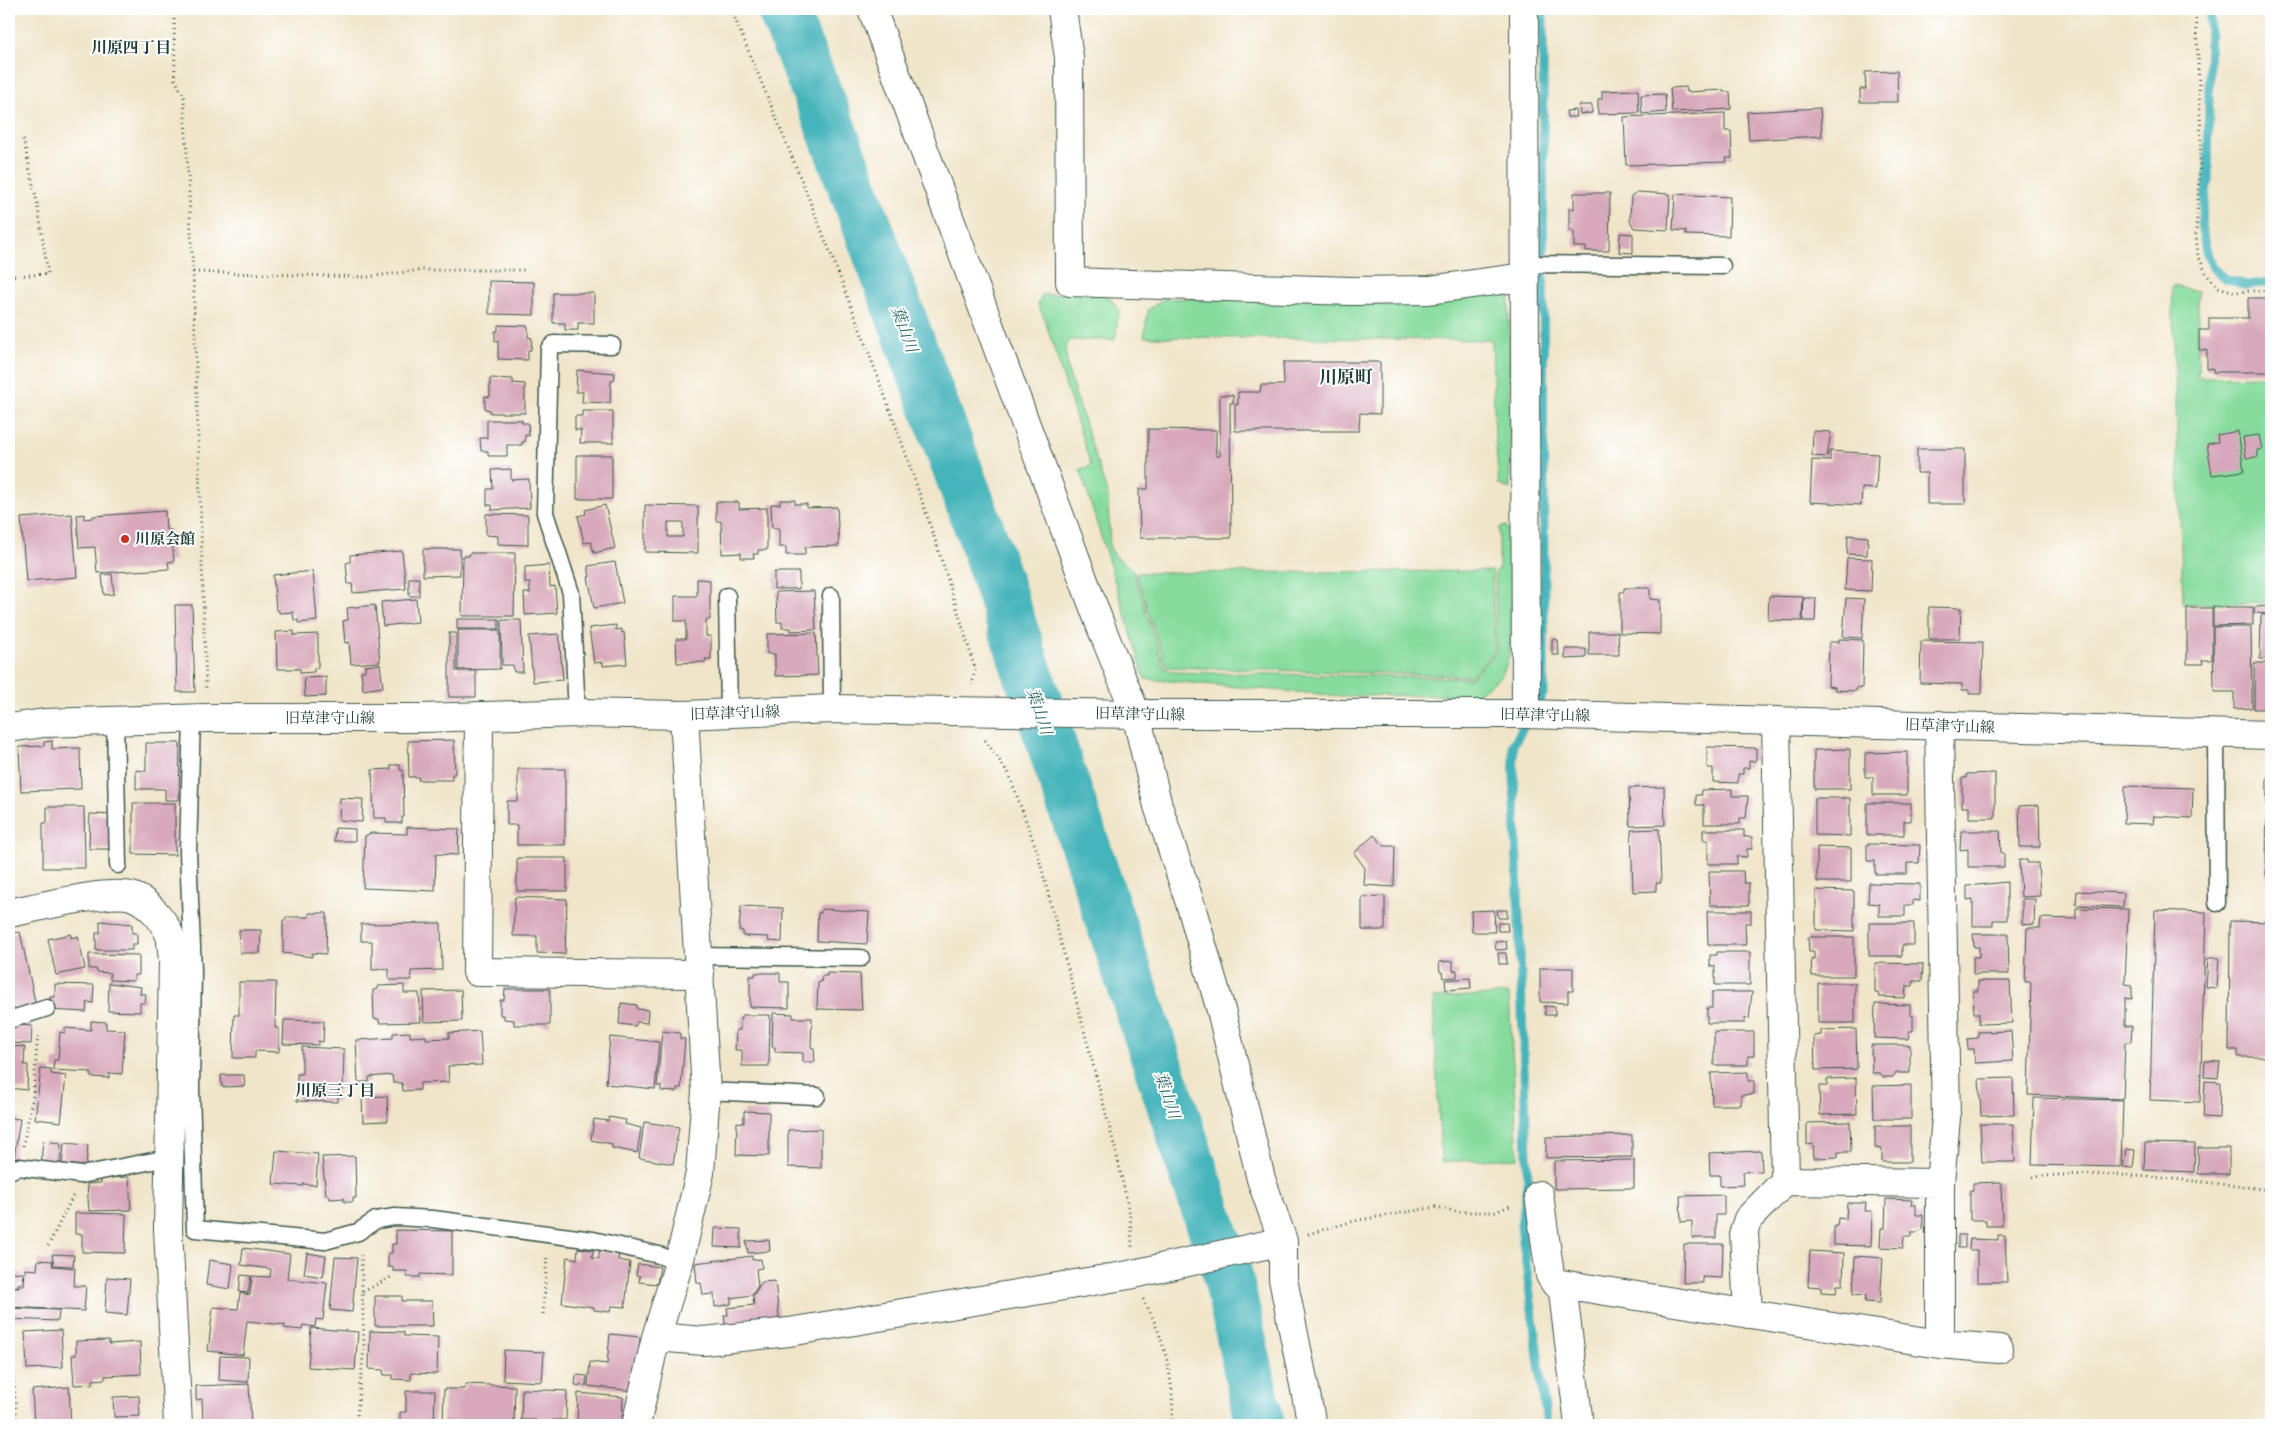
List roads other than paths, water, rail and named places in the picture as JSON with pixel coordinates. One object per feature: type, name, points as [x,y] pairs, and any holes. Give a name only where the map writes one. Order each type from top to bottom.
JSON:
[{"type":"street","points":[[872,9],[1098,618],[1191,906],[1222,1014],[1261,1179],[1283,1241],[1284,1279],[1312,1425]]},
{"type":"street","points":[[1062,9],[1069,58],[1070,282],[1351,291],[1429,290],[1524,270]]},
{"type":"street","points":[[1524,9],[1526,714]]},
{"type":"street","name":"旧草津守山線","points":[[9,728],[44,723],[199,718],[479,716],[577,713],[684,715],[832,709],[983,713],[1526,714],[2271,735]]},
{"type":"street","points":[[636,1425],[656,1337],[679,1262],[700,1173],[706,1091],[684,715]]},
{"type":"street","points":[[479,716],[477,972],[700,965]]},
{"type":"street","points":[[1748,1314],[1744,1231],[1748,1219],[1785,1181],[1776,721]]},
{"type":"street","points":[[1939,725],[1946,1118],[1940,1183],[1940,1344]]},
{"type":"street","points":[[9,913],[113,894],[134,896],[151,908],[163,922],[170,936],[173,962],[168,1158],[170,1286],[178,1425]]},
{"type":"street","points":[[1785,1181],[1940,1183]]},
{"type":"street","points":[[1539,1195],[1550,1275],[1555,1283],[1940,1344],[2000,1349]]},
{"type":"street","points":[[656,1337],[704,1341],[789,1332],[1138,1273],[1283,1241]]},
{"type":"street","points":[[1562,1284],[1578,1425]]},
{"type":"lane","points":[[1524,270],[1722,266]]},
{"type":"lane","points":[[577,713],[571,593],[545,513],[549,349],[554,344],[612,346]]},
{"type":"lane","points":[[727,596],[728,713]]},
{"type":"lane","points":[[831,596],[832,709]]},
{"type":"lane","points":[[199,718],[188,852],[193,971],[191,1088],[195,1229],[325,1241],[358,1232],[376,1220],[395,1217],[433,1219],[593,1240],[659,1255],[679,1262]]},
{"type":"lane","points":[[115,720],[118,865]]},
{"type":"lane","points":[[2216,734],[2217,903]]},
{"type":"lane","points":[[700,965],[861,958]]},
{"type":"lane","points":[[9,1020],[41,1010]]},
{"type":"lane","points":[[706,1091],[817,1096]]},
{"type":"lane","points":[[14,1169],[81,1175],[168,1158]]},
{"type":"waterway","name":"葉山川","points":[[782,9],[825,112],[983,538],[1227,1272],[1260,1425]]},
{"type":"waterway","points":[[1543,9],[1544,692],[1513,745],[1528,1185],[1521,1225],[1547,1425]]},
{"type":"waterway","points":[[2210,9],[2208,179],[2201,224],[2206,251],[2213,268],[2226,279],[2247,285],[2271,282]]},
{"type":"place","name":"川原会館","points":[[125,539]]},
{"type":"district","name":"川原四丁目","points":[[131,47]]},
{"type":"district","name":"川原町","points":[[1346,377]]},
{"type":"district","name":"川原三丁目","points":[[335,1090]]}]
